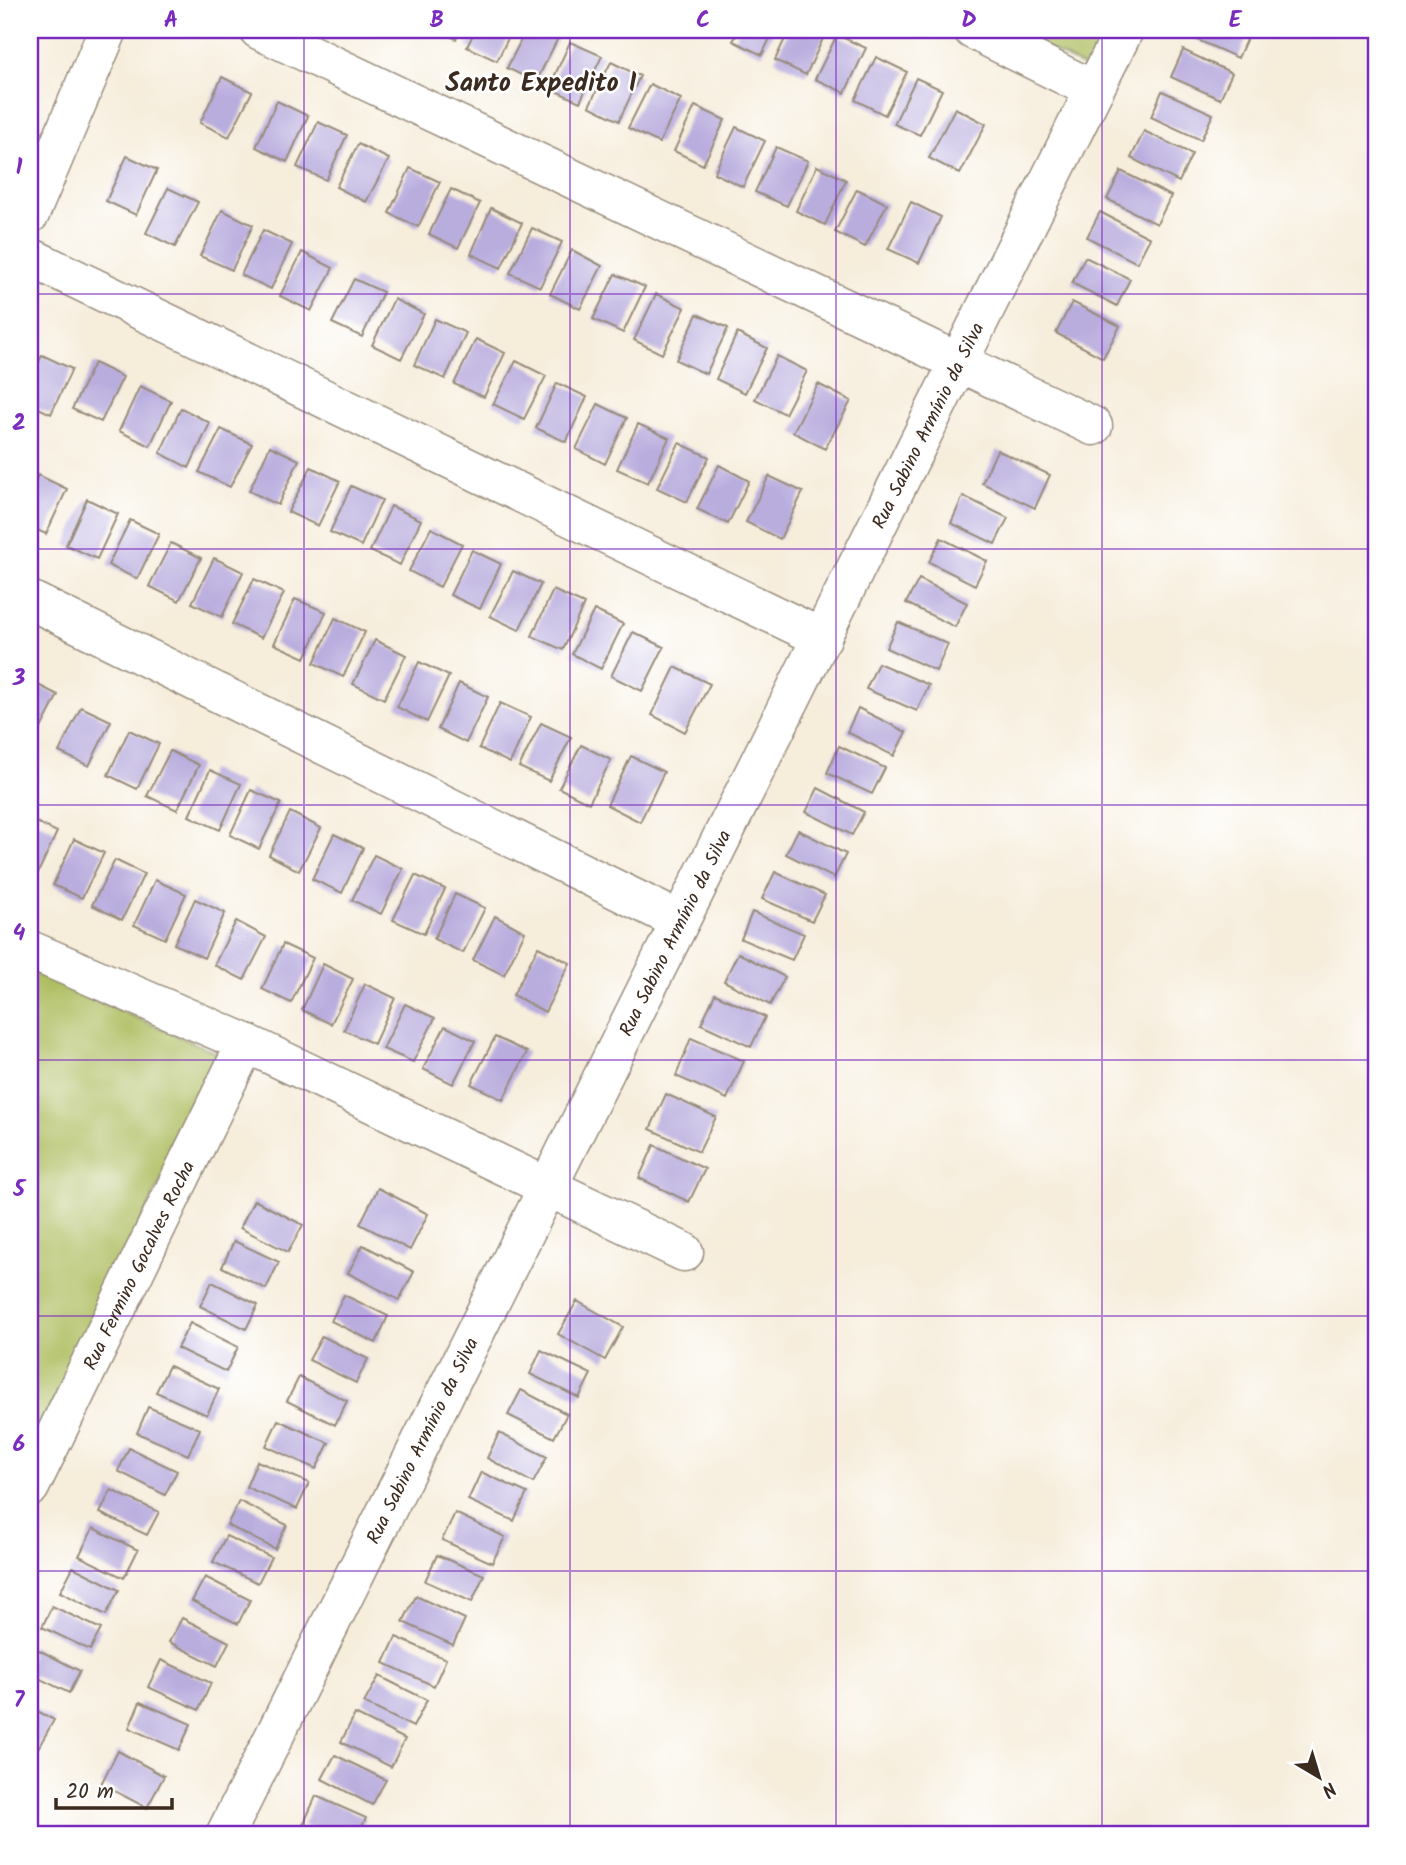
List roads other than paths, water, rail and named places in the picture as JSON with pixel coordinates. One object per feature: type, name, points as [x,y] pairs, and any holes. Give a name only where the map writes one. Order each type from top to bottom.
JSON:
[{"type":"street","points":[[30,214],[108,30]]},
{"type":"street","points":[[259,30],[1093,426]]},
{"type":"street","points":[[974,30],[1094,90]]},
{"type":"street","name":"Rua Sabino Armínio da Silva","points":[[225,1835],[1124,30]]},
{"type":"street","points":[[30,257],[822,638]]},
{"type":"street","points":[[30,600],[680,922]]},
{"type":"street","points":[[30,950],[246,1044],[684,1252]]},
{"type":"street","name":"Rua Fermino Gocalves Rocha","points":[[30,1487],[246,1044]]},
{"type":"district","name":"Santo Expedito I","points":[[541,82]]}]
